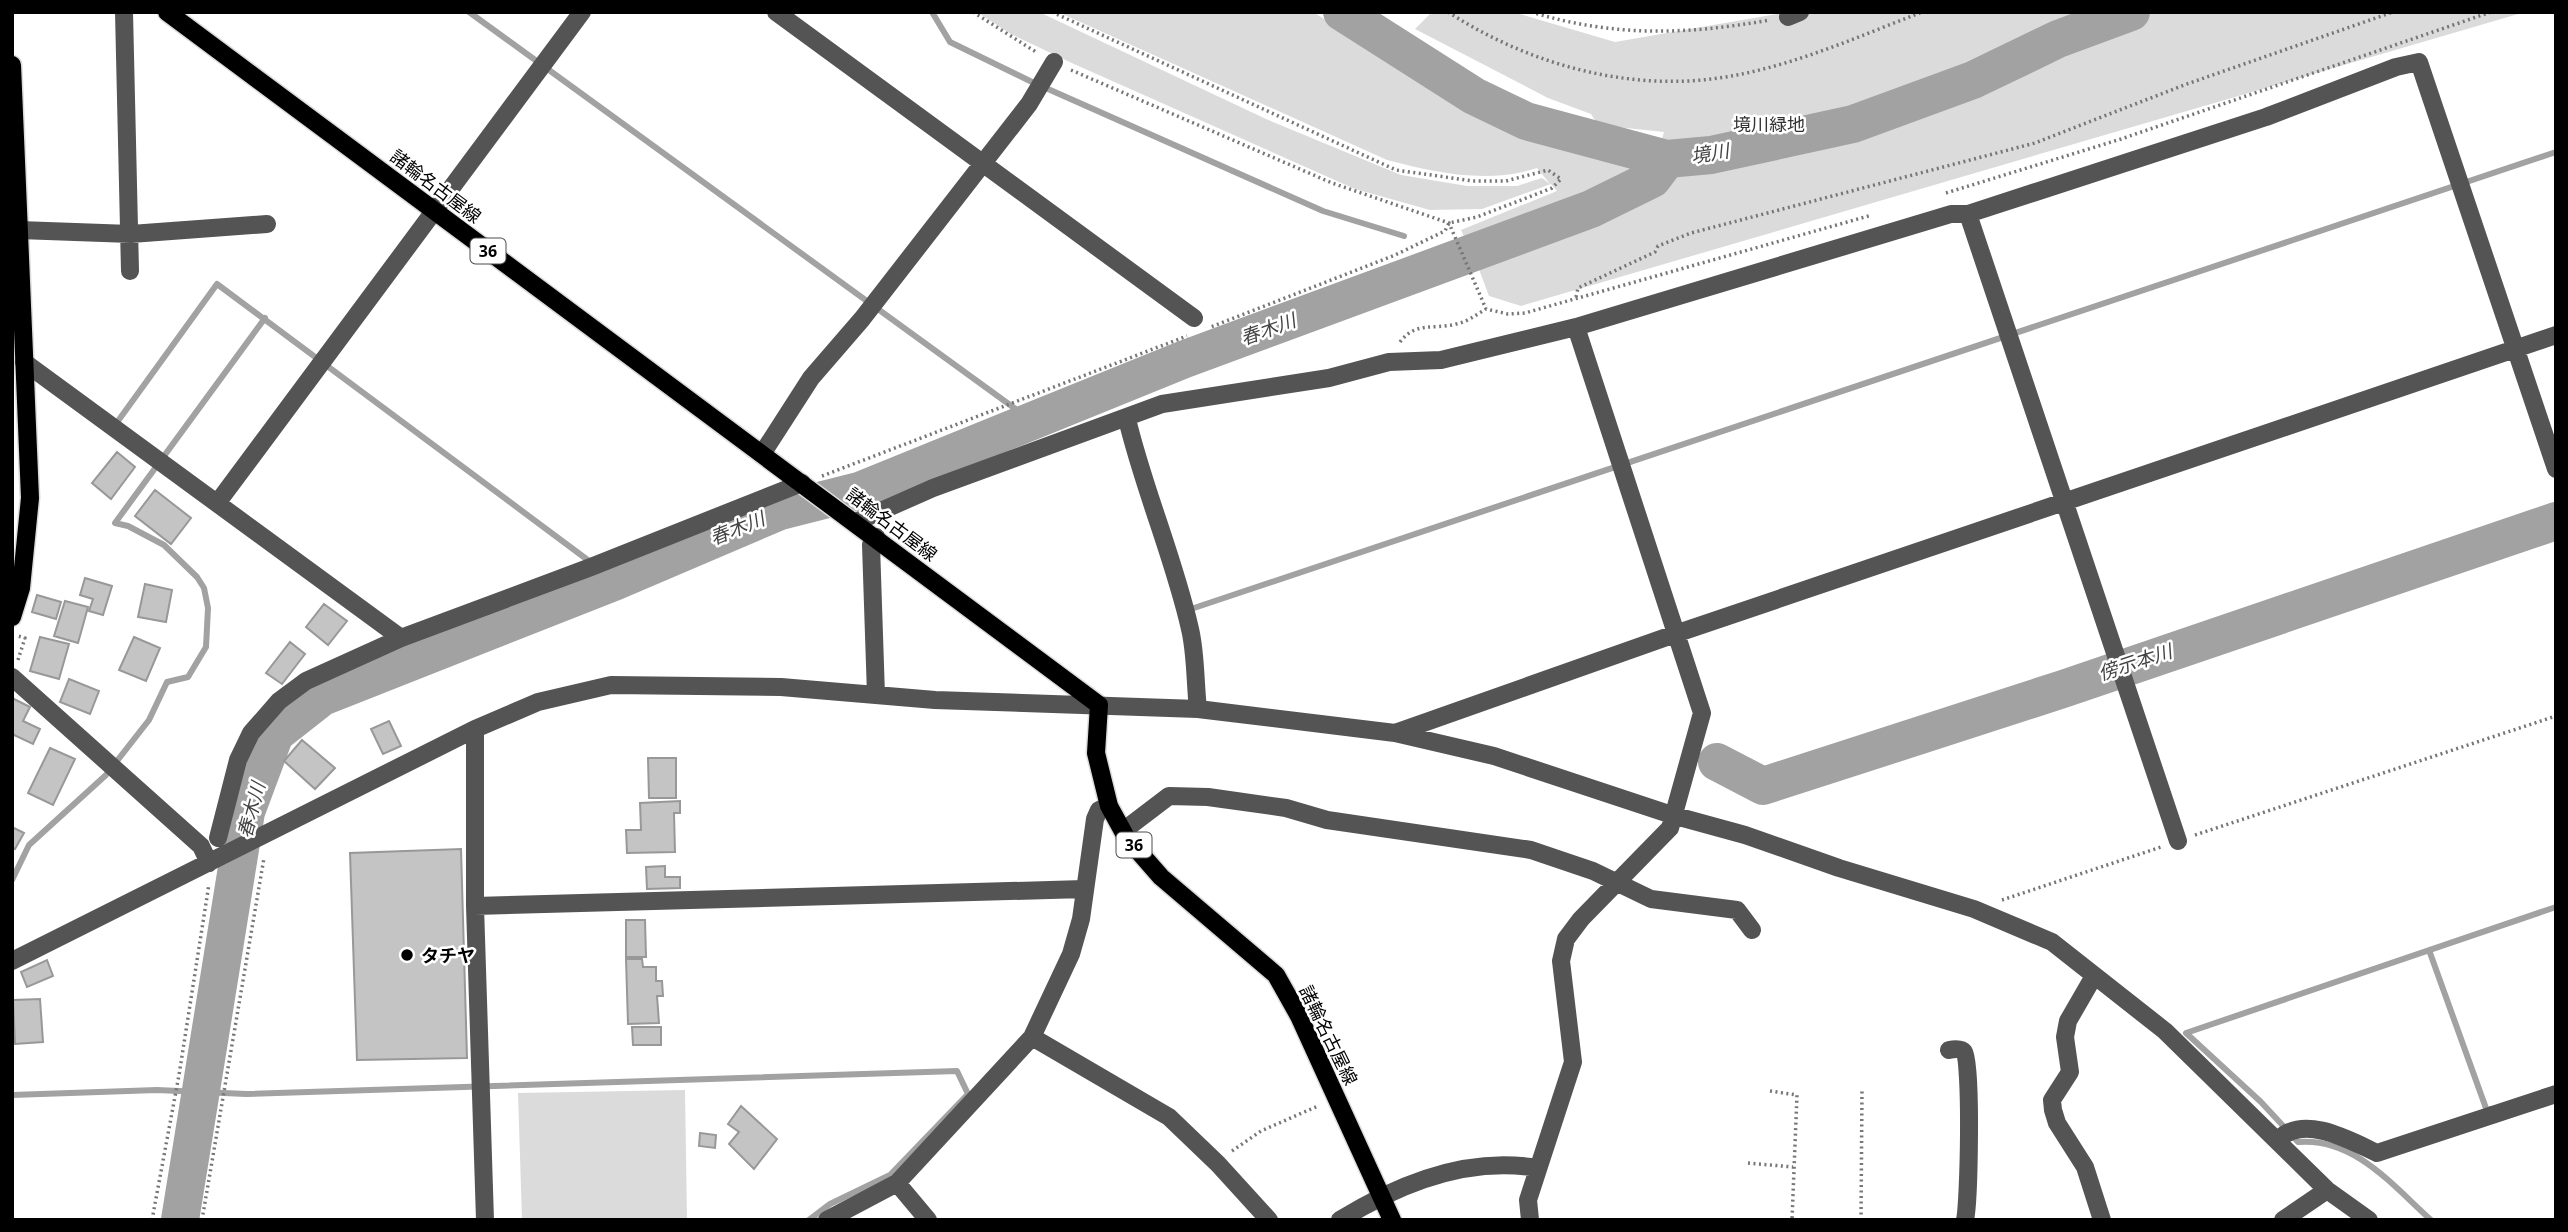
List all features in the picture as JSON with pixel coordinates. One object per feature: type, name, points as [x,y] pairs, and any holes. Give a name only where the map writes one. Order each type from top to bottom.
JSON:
[{"type":"main road","name":"諸輪名古屋線","points":[[167,12],[876,537],[1098,705],[1096,753],[1109,806],[1123,831],[1161,877],[1276,975],[1299,1016],[1392,1220]]},
{"type":"main road","points":[[12,65],[30,498],[29,537],[22,588],[12,617]]},
{"type":"street","points":[[124,12],[130,271]]},
{"type":"street","points":[[218,502],[582,12]]},
{"type":"street","points":[[776,12],[1194,318]]},
{"type":"street","points":[[762,454],[811,378],[862,318],[1029,104],[1054,62]]},
{"type":"street","points":[[851,519],[1162,404],[1305,382],[1389,362],[1441,360],[1576,327],[1951,214],[1968,214],[2266,117],[2396,67],[2419,62],[2556,469]]},
{"type":"street","points":[[1968,214],[2067,501],[2178,841]]},
{"type":"street","points":[[19,230],[131,234],[267,224]]},
{"type":"street","points":[[1530,1220],[1528,1199],[1536,1168],[1573,1062],[1560,961],[1566,939],[1581,919],[1670,828],[1702,713],[1576,327]]},
{"type":"street","points":[[1395,733],[1678,633],[2556,335]]},
{"type":"street","points":[[24,362],[401,638]]},
{"type":"street","points":[[1127,419],[1191,632],[1198,709]]},
{"type":"street","points":[[218,838],[238,760],[251,733],[265,715],[306,681],[401,638],[806,486]]},
{"type":"street","points":[[876,537],[871,545],[876,695]]},
{"type":"street","points":[[14,671],[201,846],[212,862]]},
{"type":"street","points":[[12,961],[475,729],[538,702],[611,685],[782,687],[876,695],[1198,709],[1395,733],[1494,756],[1672,815],[1745,835],[1839,868],[1974,909],[2052,942],[2165,1031],[2279,1139],[2327,1190],[2369,1220]]},
{"type":"street","points":[[475,729],[475,906],[485,1220]]},
{"type":"street","points":[[1123,831],[1169,796],[1208,797],[1286,808],[1327,820],[1531,850],[1593,871],[1651,899],[1737,910],[1752,930]]},
{"type":"street","points":[[827,1220],[897,1184],[1032,1037],[1071,954],[1082,919],[1095,819],[1099,810],[1109,806]]},
{"type":"street","points":[[475,906],[1084,889]]},
{"type":"street","points":[[2094,976],[2068,1021],[2065,1038],[2070,1072],[2053,1100],[2053,1110],[2057,1123],[2090,1176],[2102,1220]]},
{"type":"street","points":[[1032,1037],[1169,1117],[1218,1164],[1261,1217]]},
{"type":"street","points":[[1949,1049],[1961,1049],[1965,1053],[1969,1072],[1970,1157],[1965,1220]]},
{"type":"street","points":[[2279,1139],[2284,1134],[2317,1131],[2338,1134],[2377,1153],[2556,1094]]},
{"type":"street","points":[[1340,1220],[1380,1196],[1459,1170],[1479,1166],[1536,1168]]},
{"type":"street","points":[[897,1184],[928,1220]]},
{"type":"street","points":[[2283,1220],[2327,1190]]},
{"type":"path","points":[[973,12],[1054,62],[1320,178],[1449,223],[1486,309]]},
{"type":"path","points":[[1052,12],[1396,170],[1473,181],[1506,181],[1535,174]]},
{"type":"path","points":[[1448,12],[1493,39],[1543,59],[1605,76],[1653,81],[1703,80],[1751,70],[1821,52],[1922,12]]},
{"type":"path","points":[[1531,12],[1575,25],[1639,33],[1712,30],[1794,15]]},
{"type":"path","points":[[1576,297],[1578,288],[1655,252],[1658,246],[1691,233],[2035,143],[2184,85],[2393,12]]},
{"type":"path","points":[[1944,194],[2121,139],[2491,12]]},
{"type":"path","points":[[1389,362],[1395,347],[1409,331],[1423,326],[1457,324],[1486,309],[1508,314],[1525,313],[1880,213]]},
{"type":"path","points":[[14,671],[25,638]]},
{"type":"path","points":[[1974,909],[2556,716]]},
{"type":"path","points":[[202,1220],[264,837]]},
{"type":"path","points":[[152,1220],[212,862]]},
{"type":"path","points":[[1861,1220],[1862,1088]]},
{"type":"path","points":[[1769,1091],[1797,1094],[1792,1220]]},
{"type":"path","points":[[1218,1164],[1261,1130],[1336,1098]]},
{"type":"path","points":[[1748,1163],[1794,1167]]},
{"type":"green space","points":[[977,12],[1039,12],[1266,119],[1401,175],[1467,186],[1517,186],[1542,178],[1550,184],[1537,168],[1500,175],[1462,175],[1387,160],[1058,12],[1313,12],[1469,109],[1579,150],[1611,152],[1634,160],[1637,181],[1469,247],[1461,230],[1557,191],[1551,184],[1482,209],[1430,210],[1355,189],[1074,64],[1011,34]]},
{"type":"green space","name":"境川緑地","points":[[1432,12],[1513,12],[1615,42],[1789,12],[2525,12],[1521,306],[1489,296],[1477,264],[1645,196],[1664,132],[1598,125],[1591,114],[1548,98],[1415,29]]},
{"type":"green space","points":[[685,1090],[687,1220],[522,1220],[518,1093]]},
{"type":"building","points":[[117,452],[135,467],[111,499],[92,483]]},
{"type":"building","points":[[155,490],[191,518],[171,544],[135,516]]},
{"type":"building","points":[[85,578],[112,586],[103,615],[89,611],[93,599],[80,595]]},
{"type":"building","points":[[145,584],[172,590],[166,622],[138,617]]},
{"type":"building","points":[[37,595],[61,602],[56,619],[32,612]]},
{"type":"building","points":[[65,601],[88,607],[78,643],[54,636]]},
{"type":"building","points":[[324,604],[347,621],[328,645],[306,627]]},
{"type":"building","points":[[40,637],[69,644],[59,679],[30,671]]},
{"type":"building","points":[[134,637],[160,648],[146,681],[119,670]]},
{"type":"building","points":[[290,642],[305,654],[282,684],[266,673]]},
{"type":"building","points":[[69,679],[99,691],[90,714],[60,702]]},
{"type":"building","points":[[12,698],[30,707],[23,721],[40,729],[33,744],[12,734]]},
{"type":"building","points":[[389,721],[401,746],[383,754],[371,729]]},
{"type":"building","points":[[302,740],[335,768],[315,789],[284,761]]},
{"type":"building","points":[[50,748],[75,759],[53,805],[28,793]]},
{"type":"building","points":[[648,758],[676,758],[676,798],[649,798]]},
{"type":"building","points":[[680,801],[680,813],[674,813],[675,852],[627,853],[626,830],[641,830],[640,803]]},
{"type":"building","points":[[12,827],[24,833],[15,849],[12,848]]},
{"type":"building","points":[[461,849],[467,1058],[357,1060],[350,853]]},
{"type":"building","points":[[665,866],[665,877],[680,877],[680,888],[647,889],[646,867]]},
{"type":"building","points":[[626,920],[645,920],[646,957],[626,957]]},
{"type":"building","points":[[626,959],[642,959],[643,967],[656,967],[656,981],[662,981],[663,996],[657,996],[659,1023],[628,1024]]},
{"type":"building","points":[[47,960],[53,976],[27,987],[21,972]]},
{"type":"building","points":[[40,999],[43,1042],[15,1044],[13,1000]]},
{"type":"building","points":[[632,1027],[661,1027],[661,1045],[633,1045]]},
{"type":"building","points":[[741,1106],[777,1139],[754,1169],[729,1144],[739,1132],[728,1124]]},
{"type":"building","points":[[700,1133],[716,1135],[715,1148],[699,1146]]},
{"type":"waterway","points":[[469,12],[1032,421]]},
{"type":"waterway","points":[[932,12],[950,42],[1030,81],[1323,211],[1404,236]]},
{"type":"waterway","name":"境川","points":[[1342,12],[1474,96],[1526,121],[1667,159],[1711,155],[1853,124],[1973,80],[2058,39],[2131,12]]},
{"type":"waterway","points":[[1194,608],[2556,152]]},
{"type":"waterway","name":"春木川","points":[[180,1220],[246,812],[275,734],[322,697],[616,581],[780,511],[859,491],[1185,359],[1591,209],[1652,179],[1667,159]]},
{"type":"waterway","points":[[118,421],[217,284],[616,581]]},
{"type":"waterway","points":[[12,880],[29,845],[106,775],[149,720],[167,682],[188,677],[206,647],[208,608],[204,588],[197,577],[164,545],[128,526],[115,523],[265,318]]},
{"type":"waterway","name":"傍示本川","points":[[1717,762],[1763,786],[2063,689],[2556,521]]},
{"type":"waterway","points":[[2431,1220],[2387,1179],[2355,1156],[2337,1147],[2298,1142],[2261,1102],[2186,1033],[2556,907]]},
{"type":"waterway","points":[[2429,950],[2487,1111],[2491,1109]]},
{"type":"waterway","points":[[12,1095],[157,1090],[246,1094],[957,1071],[968,1094],[890,1175],[830,1204],[809,1220]]},
{"type":"place","name":"タチヤ","points":[[407,955]]}]
